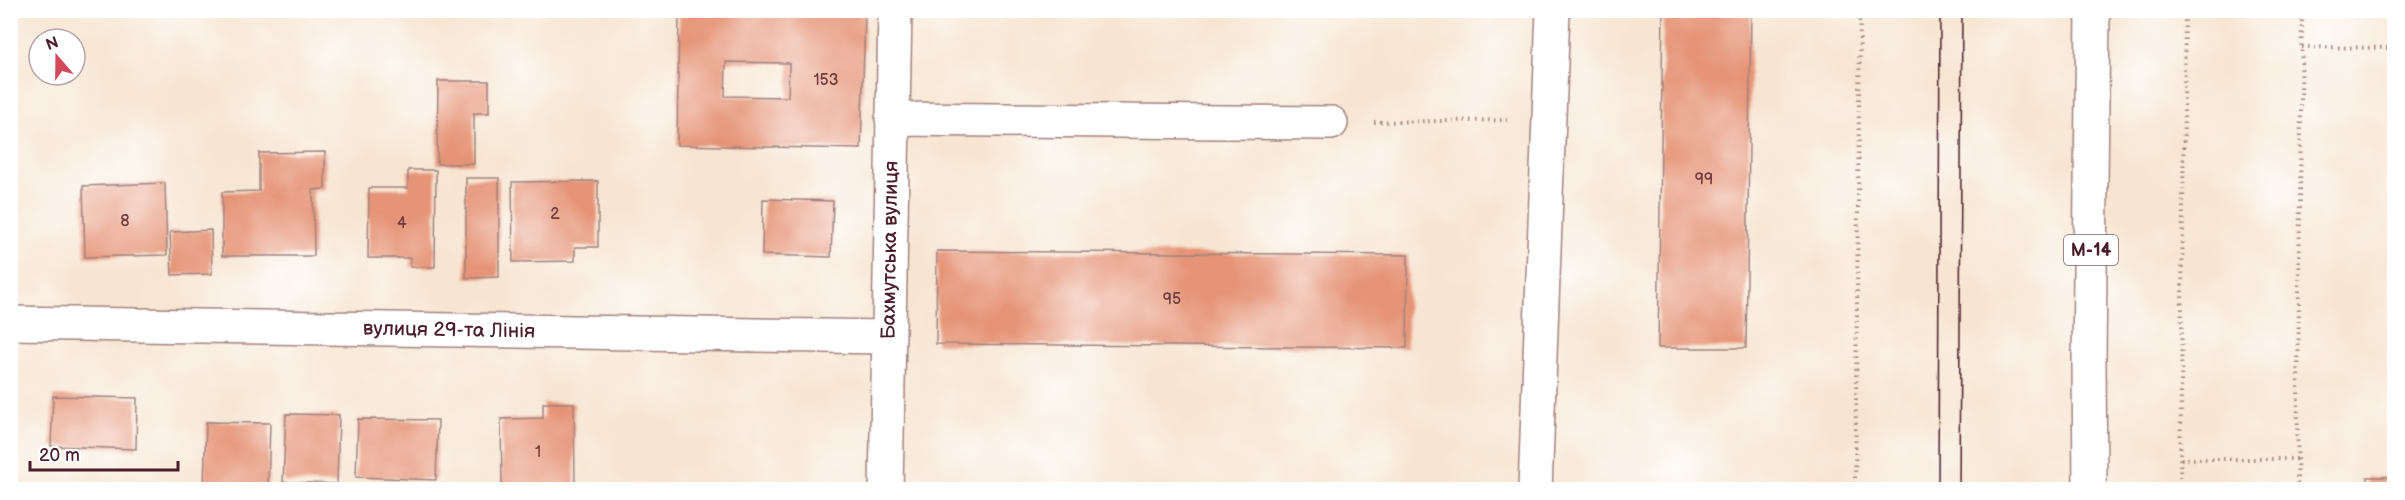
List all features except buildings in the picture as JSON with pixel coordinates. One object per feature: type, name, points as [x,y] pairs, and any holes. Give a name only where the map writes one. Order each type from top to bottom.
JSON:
[{"type":"street","name":"Бахмутська вулиця","points":[[886,489],[895,10]]},
{"type":"street","points":[[1535,489],[1553,10]]},
{"type":"street","name":"М-14","points":[[2090,489],[2093,10]]},
{"type":"street","points":[[892,119],[1331,123]]},
{"type":"street","name":"вулиця 29-та Лінія","points":[[10,323],[888,337]]},
{"type":"path","points":[[1855,489],[1860,10]]},
{"type":"path","points":[[2180,489],[2185,10]]},
{"type":"path","points":[[2297,489],[2302,10]]},
{"type":"path","points":[[2302,47],[2394,48]]},
{"type":"path","points":[[1331,123],[1549,120]]},
{"type":"path","points":[[2181,459],[2297,459]]},
{"type":"tram line","points":[[1938,490],[1940,10]]},
{"type":"tram line","points":[[1959,490],[1962,10]]}]
